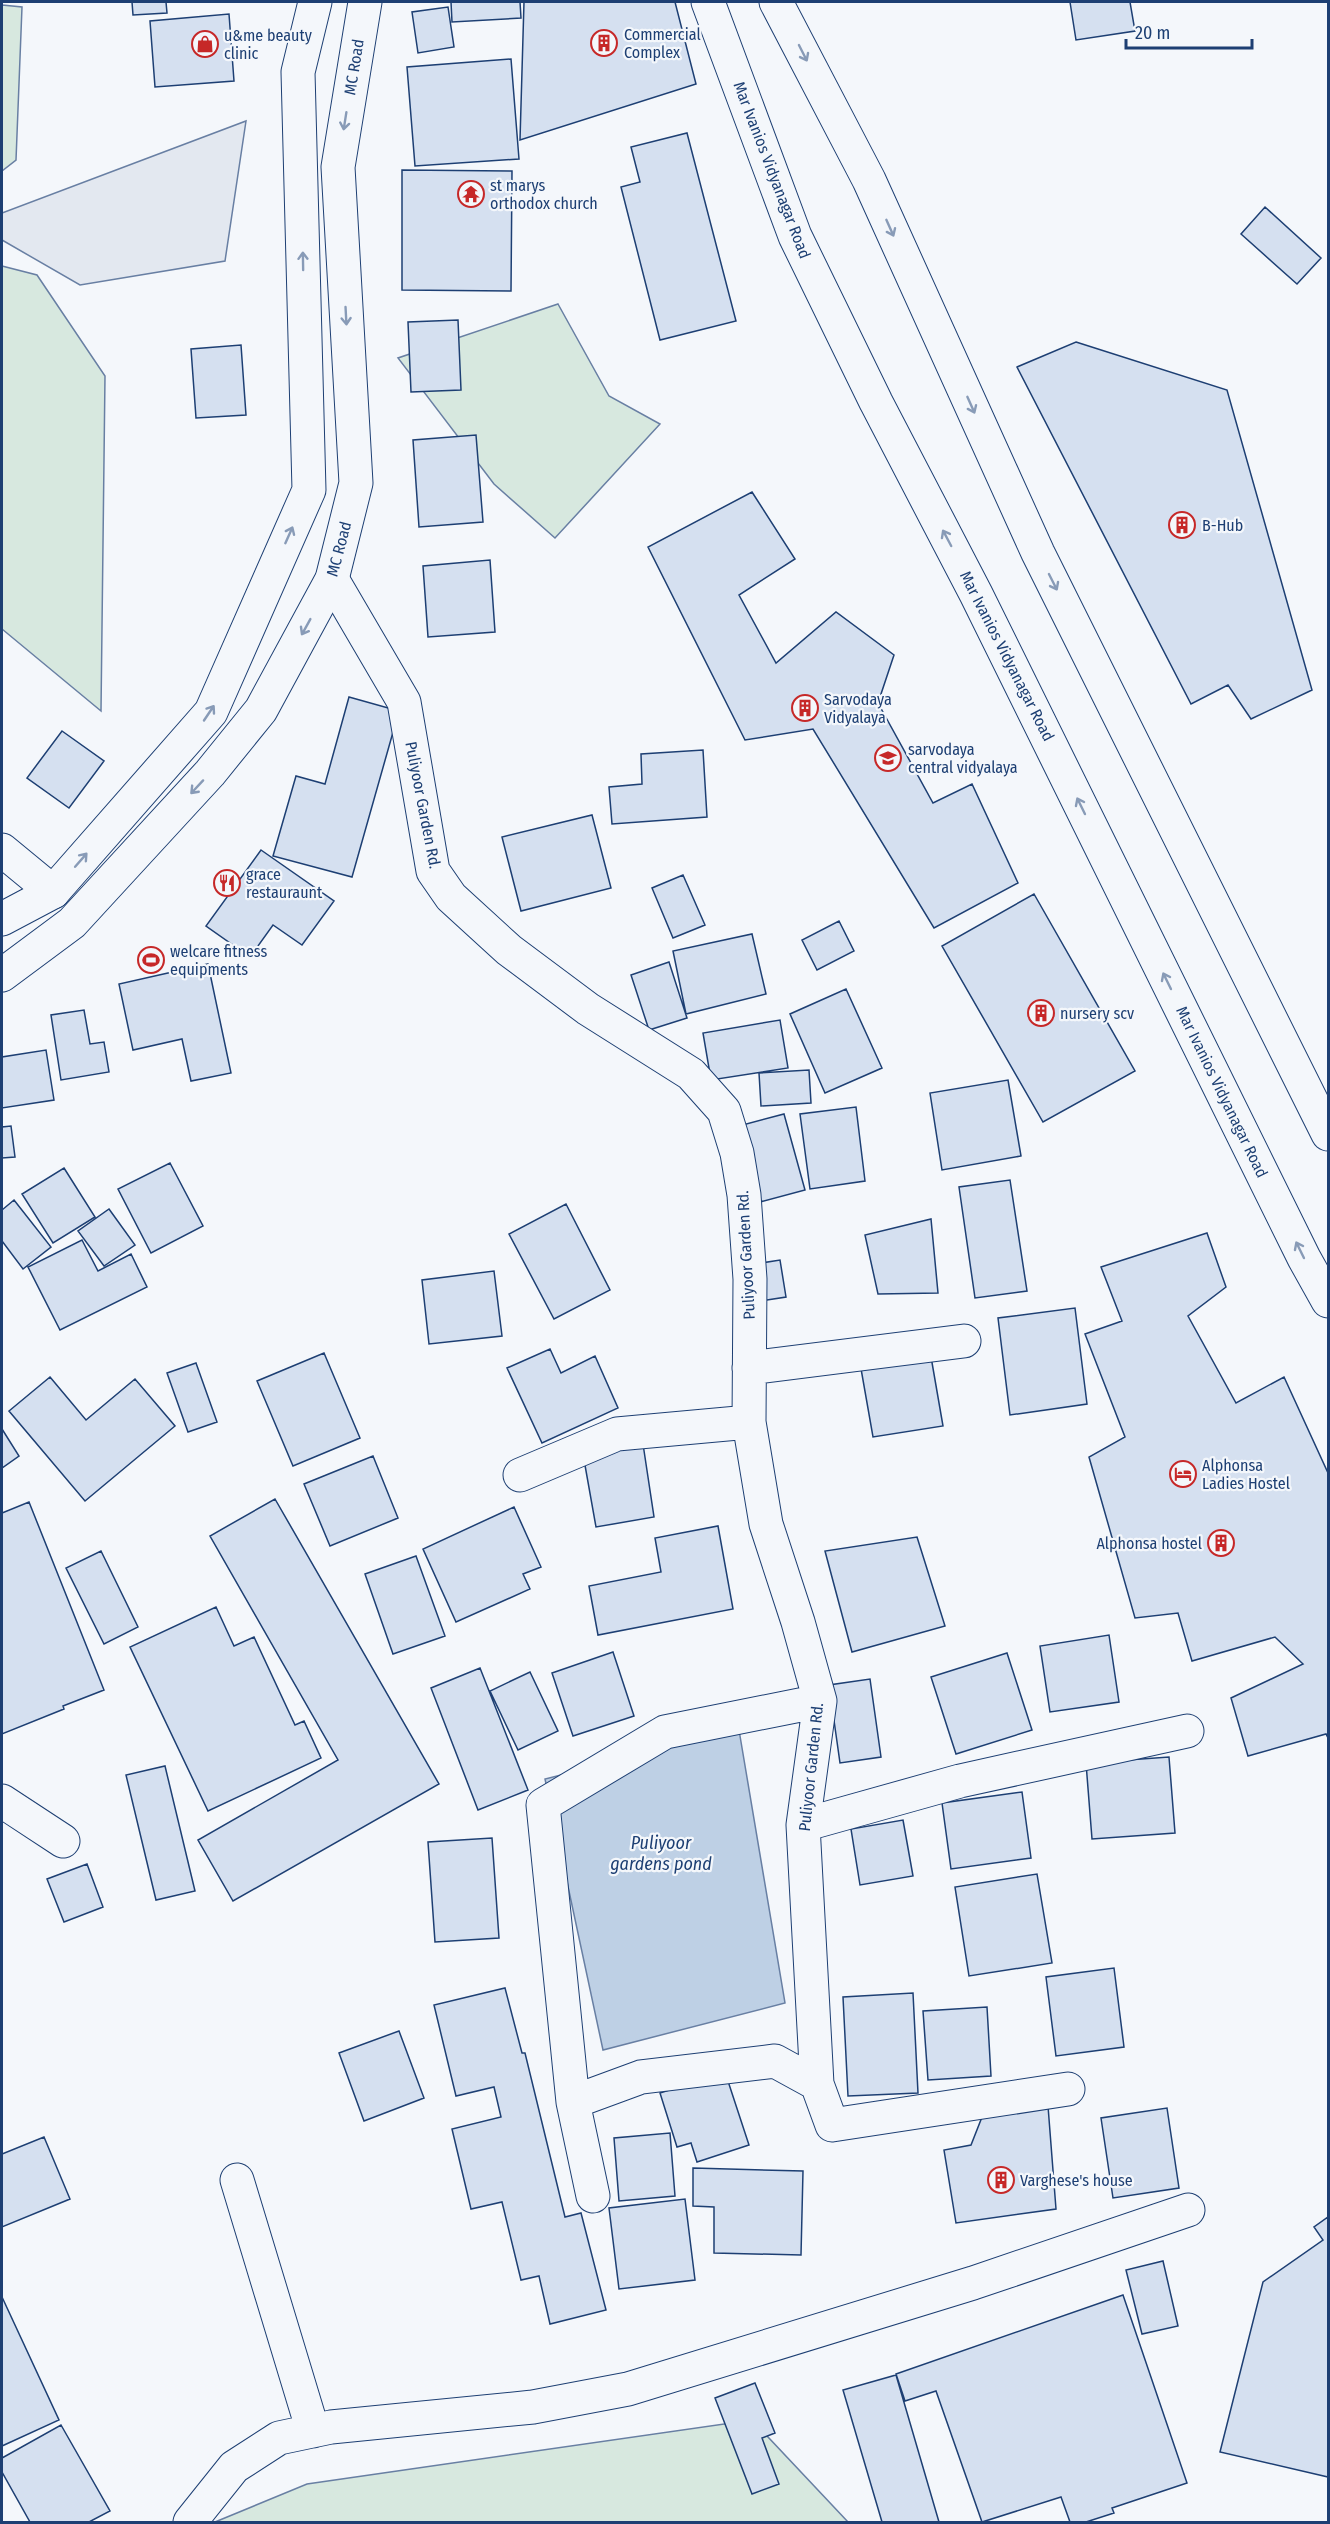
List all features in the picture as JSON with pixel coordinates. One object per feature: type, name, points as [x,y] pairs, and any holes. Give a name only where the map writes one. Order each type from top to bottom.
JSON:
[{"type":"street","points":[[2,919],[53,892],[211,712],[309,490],[298,72],[315,2]]},
{"type":"street","name":"MC Road","points":[[2,975],[72,923],[210,773],[261,710],[332,579],[356,483],[338,167],[365,2]]},
{"type":"street","name":"Mar Ivanios Vidyanagar Road","points":[[708,2],[795,236],[876,402],[976,594],[1304,1258],[1329,1301]]},
{"type":"street","points":[[776,2],[869,180],[1038,553],[1329,1134]]},
{"type":"street","name":"Puliyoor Garden Rd.","points":[[332,579],[404,702],[433,871],[451,897],[518,957],[588,1009],[691,1074],[724,1111],[737,1153],[744,1195],[750,1279],[749,1422],[766,1524],[798,1622],[820,1701],[803,1825],[818,2084],[832,2125],[1068,2089]]},
{"type":"street","points":[[2,849],[53,892]]},
{"type":"street","points":[[749,1368],[964,1341]]},
{"type":"street","points":[[520,1475],[617,1434],[749,1422]]},
{"type":"street","points":[[593,2196],[573,2102],[543,1805],[665,1732],[820,1701]]},
{"type":"street","points":[[803,1825],[960,1781],[1187,1731]]},
{"type":"street","points":[[2,1801],[63,1841]]},
{"type":"street","points":[[573,2102],[640,2077],[775,2061],[818,2084]]},
{"type":"street","points":[[237,2180],[313,2431]]},
{"type":"street","points":[[190,2523],[234,2467],[279,2438],[313,2431],[533,2407],[628,2389],[973,2283],[1188,2210]]},
{"type":"shaded area","points":[[2,5],[22,7],[16,160],[2,171]]},
{"type":"shaded area","points":[[246,121],[225,261],[80,285],[2,240],[2,213]]},
{"type":"shaded area","points":[[2,266],[37,275],[105,376],[101,711],[2,629]]},
{"type":"shaded area","points":[[558,304],[609,396],[660,424],[555,538],[494,484],[398,358]]},
{"type":"shaded area","points":[[752,2420],[848,2522],[215,2522],[307,2484]]},
{"type":"water","name":"Puliyoor gardens pond","points":[[739,1730],[785,2003],[603,2050],[545,1779]]},
{"type":"building","points":[[132,2],[166,2],[167,13],[133,15]]},
{"type":"building","points":[[451,2],[520,2],[521,18],[452,22]]},
{"type":"building","name":"Commercial Complex","points":[[524,2],[675,2],[696,84],[520,140]]},
{"type":"building","points":[[1070,2],[1130,2],[1135,31],[1076,40]]},
{"type":"building","points":[[448,7],[454,47],[418,53],[412,12]]},
{"type":"building","points":[[229,14],[234,81],[155,87],[150,21]]},
{"type":"building","points":[[511,59],[519,159],[415,166],[407,67]]},
{"type":"building","points":[[687,133],[736,321],[660,340],[621,187],[640,182],[631,147]]},
{"type":"building","points":[[402,170],[512,171],[511,291],[402,290]]},
{"type":"building","points":[[1265,207],[1321,258],[1297,284],[1241,234]]},
{"type":"building","points":[[458,320],[461,390],[411,392],[408,322]]},
{"type":"building","name":"B-Hub","points":[[1076,342],[1227,390],[1312,690],[1251,719],[1228,685],[1191,704],[1017,367]]},
{"type":"building","points":[[241,345],[246,415],[196,418],[191,349]]},
{"type":"building","points":[[476,435],[483,522],[419,527],[413,440]]},
{"type":"building","name":"Sarvodaya Vidyalaya","points":[[752,492],[795,559],[739,595],[776,663],[836,612],[894,655],[878,703],[933,803],[972,784],[1018,883],[934,928],[813,729],[745,740],[648,547]]},
{"type":"building","points":[[490,560],[495,632],[428,637],[423,566]]},
{"type":"building","points":[[349,697],[399,711],[352,877],[273,856],[296,776],[325,784]]},
{"type":"building","points":[[62,731],[104,761],[69,808],[27,778]]},
{"type":"building","points":[[703,750],[707,817],[612,824],[609,787],[642,784],[641,754]]},
{"type":"building","points":[[592,815],[611,888],[521,911],[502,837]]},
{"type":"building","points":[[261,850],[334,901],[302,945],[273,925],[250,957],[206,926]]},
{"type":"building","points":[[683,875],[705,925],[673,938],[652,888]]},
{"type":"building","name":"nursery scv","points":[[1034,894],[1135,1071],[1043,1122],[942,946]]},
{"type":"building","points":[[839,921],[854,951],[817,970],[802,940]]},
{"type":"building","points":[[752,934],[766,994],[686,1014],[673,951]]},
{"type":"building","points":[[669,962],[687,1018],[649,1030],[631,975]]},
{"type":"building","points":[[208,964],[231,1073],[191,1081],[182,1039],[133,1050],[119,984]]},
{"type":"building","points":[[846,989],[882,1068],[825,1093],[790,1014]]},
{"type":"building","points":[[84,1010],[90,1044],[104,1042],[109,1072],[61,1080],[51,1015]]},
{"type":"building","points":[[780,1020],[788,1068],[711,1080],[703,1033]]},
{"type":"building","points":[[46,1050],[54,1100],[2,1108],[2,1057]]},
{"type":"building","points":[[809,1070],[811,1103],[761,1106],[759,1073]]},
{"type":"building","points":[[1008,1080],[1021,1156],[942,1170],[930,1093]]},
{"type":"building","points":[[856,1107],[865,1181],[810,1189],[800,1114]]},
{"type":"building","points":[[784,1114],[805,1190],[756,1203],[735,1127]]},
{"type":"building","points":[[11,1126],[15,1157],[2,1158],[2,1127]]},
{"type":"building","points":[[170,1163],[203,1226],[151,1253],[118,1189]]},
{"type":"building","points":[[64,1168],[95,1217],[53,1243],[22,1194]]},
{"type":"building","points":[[1010,1180],[1027,1291],[975,1298],[959,1187]]},
{"type":"building","points":[[14,1200],[51,1247],[23,1269],[2,1241],[2,1210]]},
{"type":"building","points":[[566,1204],[610,1290],[554,1319],[509,1234]]},
{"type":"building","points":[[109,1209],[135,1245],[104,1266],[78,1231]]},
{"type":"building","points":[[931,1219],[938,1293],[878,1294],[865,1235]]},
{"type":"building","name":"Alphonsa hostel","points":[[1207,1233],[1226,1287],[1188,1316],[1236,1403],[1284,1377],[1328,1473],[1328,1738],[1326,1734],[1248,1756],[1231,1698],[1303,1664],[1275,1637],[1192,1661],[1178,1613],[1135,1618],[1089,1457],[1125,1437],[1085,1334],[1122,1321],[1101,1267]]},
{"type":"building","points":[[82,1240],[98,1271],[131,1254],[147,1287],[60,1330],[28,1267]]},
{"type":"building","points":[[780,1260],[786,1297],[760,1301],[755,1264]]},
{"type":"building","points":[[494,1271],[502,1336],[429,1344],[422,1280]]},
{"type":"building","points":[[1075,1308],[1087,1404],[1010,1415],[998,1318]]},
{"type":"building","points":[[550,1349],[561,1373],[595,1356],[618,1408],[542,1443],[507,1368]]},
{"type":"building","points":[[930,1351],[943,1426],[873,1437],[860,1363]]},
{"type":"building","points":[[324,1353],[360,1438],[293,1466],[257,1381]]},
{"type":"building","points":[[196,1363],[217,1422],[188,1432],[167,1373]]},
{"type":"building","points":[[50,1377],[86,1420],[135,1379],[175,1426],[85,1501],[9,1411]]},
{"type":"building","points":[[2,1429],[19,1456],[2,1468]]},
{"type":"building","points":[[643,1444],[654,1517],[596,1527],[583,1454]]},
{"type":"building","points":[[373,1456],[398,1518],[330,1546],[304,1484]]},
{"type":"building","points":[[275,1499],[439,1784],[233,1901],[198,1840],[338,1760],[210,1536]]},
{"type":"building","points":[[29,1502],[104,1690],[2,1734],[2,1513]]},
{"type":"building","points":[[514,1507],[541,1567],[523,1574],[530,1589],[456,1622],[423,1549]]},
{"type":"building","points":[[718,1526],[733,1609],[598,1635],[589,1586],[661,1572],[655,1538]]},
{"type":"building","points":[[917,1537],[945,1626],[852,1652],[825,1551]]},
{"type":"building","points":[[101,1551],[138,1627],[104,1644],[66,1568]]},
{"type":"building","points":[[416,1556],[445,1636],[393,1654],[365,1574]]},
{"type":"building","points":[[216,1607],[234,1646],[254,1637],[295,1725],[304,1721],[321,1758],[208,1811],[130,1647]]},
{"type":"building","points":[[1109,1635],[1119,1702],[1050,1712],[1040,1646]]},
{"type":"building","points":[[613,1652],[634,1716],[573,1736],[552,1673]]},
{"type":"building","points":[[1007,1653],[1032,1730],[956,1754],[931,1677]]},
{"type":"building","points":[[480,1668],[528,1790],[478,1810],[431,1688]]},
{"type":"building","points":[[530,1672],[558,1731],[518,1750],[490,1691]]},
{"type":"building","points":[[870,1679],[881,1757],[840,1763],[829,1685]]},
{"type":"building","points":[[1169,1757],[1175,1833],[1092,1839],[1086,1763]]},
{"type":"building","points":[[165,1766],[195,1891],[156,1900],[126,1775]]},
{"type":"building","points":[[1022,1792],[1031,1858],[951,1869],[942,1803]]},
{"type":"building","points":[[903,1820],[913,1876],[860,1885],[851,1829]]},
{"type":"building","points":[[492,1838],[499,1938],[435,1942],[428,1842]]},
{"type":"building","points":[[87,1864],[103,1907],[64,1922],[47,1879]]},
{"type":"building","points":[[1037,1874],[1052,1963],[969,1976],[955,1887]]},
{"type":"building","points":[[1114,1968],[1124,2047],[1056,2056],[1046,1977]]},
{"type":"building","points":[[505,1988],[522,2053],[525,2053],[565,2217],[581,2213],[606,2310],[550,2324],[539,2276],[521,2280],[502,2202],[471,2209],[452,2129],[501,2117],[494,2087],[456,2096],[434,2005]]},
{"type":"building","points":[[913,1993],[918,2093],[848,2096],[843,1997]]},
{"type":"building","points":[[987,2007],[991,2076],[928,2080],[923,2011]]},
{"type":"building","points":[[399,2031],[424,2098],[364,2121],[339,2053]]},
{"type":"building","points":[[725,2072],[749,2145],[697,2162],[691,2143],[677,2147],[660,2093]]},
{"type":"building","name":"Varghese's house","points":[[1048,2106],[1056,2209],[956,2223],[944,2150],[971,2145],[984,2112]]},
{"type":"building","points":[[1167,2108],[1179,2188],[1113,2198],[1101,2118]]},
{"type":"building","points":[[670,2133],[675,2196],[619,2201],[614,2138]]},
{"type":"building","points":[[44,2137],[70,2199],[2,2227],[2,2154]]},
{"type":"building","points":[[693,2168],[803,2171],[801,2255],[714,2253],[714,2207],[693,2206]]},
{"type":"building","points":[[685,2199],[695,2280],[619,2289],[609,2208]]},
{"type":"building","points":[[1328,2217],[1328,2477],[1220,2452],[1263,2282],[1323,2240],[1314,2227]]},
{"type":"building","points":[[1163,2261],[1178,2326],[1142,2334],[1126,2270]]},
{"type":"building","points":[[1123,2295],[1187,2483],[1112,2508],[1114,2513],[1086,2522],[1070,2522],[1061,2497],[982,2522],[936,2391],[905,2401],[896,2374]]},
{"type":"building","points":[[2,2297],[59,2420],[2,2446]]},
{"type":"building","points":[[896,2375],[939,2522],[882,2522],[843,2390]]},
{"type":"building","points":[[755,2383],[775,2433],[762,2438],[779,2484],[752,2494],[715,2398]]},
{"type":"building","points":[[61,2425],[110,2511],[89,2522],[30,2522],[2,2472],[2,2458]]},
{"type":"place","name":"Commercial Complex","points":[[604,43]]},
{"type":"place","name":"u&me beauty clinic","points":[[205,44]]},
{"type":"place","name":"st marys orthodox church","points":[[471,194]]},
{"type":"place","name":"B-Hub","points":[[1182,525]]},
{"type":"place","name":"Sarvodaya Vidyalaya","points":[[805,708]]},
{"type":"place","name":"sarvodaya central vidyalaya","points":[[888,758]]},
{"type":"place","name":"grace restauraunt","points":[[227,883]]},
{"type":"place","name":"welcare fitness equipments","points":[[151,960]]},
{"type":"place","name":"nursery scv","points":[[1041,1013]]},
{"type":"place","name":"Alphonsa Ladies Hostel","points":[[1183,1474]]},
{"type":"place","name":"Alphonsa hostel","points":[[1221,1543]]},
{"type":"place","name":"Varghese's house","points":[[1001,2180]]}]
